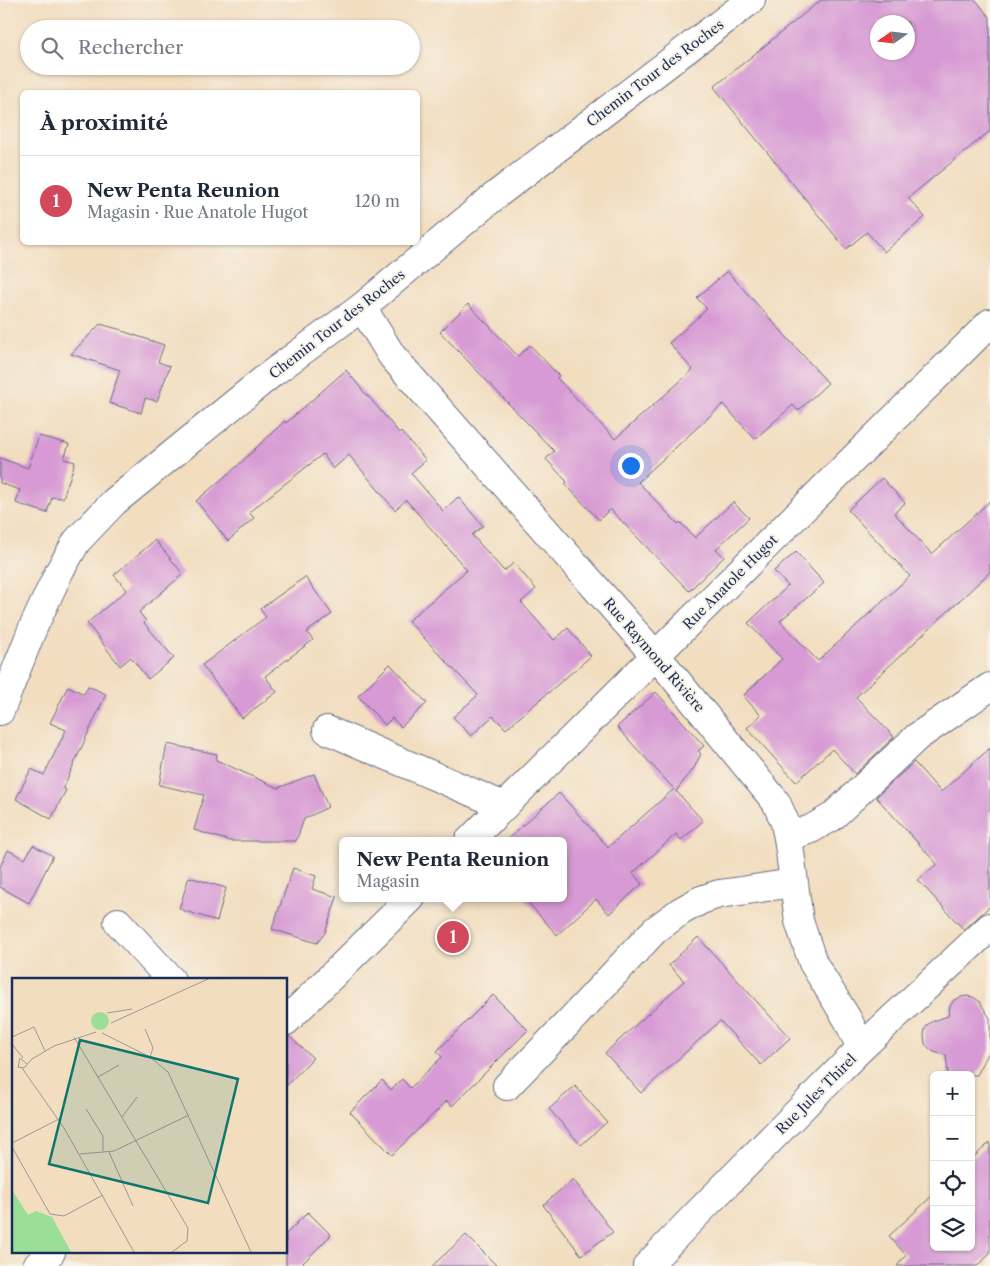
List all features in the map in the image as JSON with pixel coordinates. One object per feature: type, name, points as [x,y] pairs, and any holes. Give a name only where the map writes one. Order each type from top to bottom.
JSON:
[{"type":"street","name":"Chemin Tour des Roches","points":[[0,707],[32,630],[59,572],[77,540],[114,502],[271,374],[362,307],[496,194],[750,0]]},
{"type":"street","name":"Rue Raymond Rivière","points":[[362,307],[392,356],[656,656],[776,802],[784,820],[788,837],[799,921],[813,963],[848,1020],[861,1048]]},
{"type":"street","name":"Rue Anatole Hugot","points":[[473,837],[990,323]]},
{"type":"street","points":[[788,837],[811,829],[832,817],[917,737],[990,687]]},
{"type":"street","points":[[327,730],[504,806]]},
{"type":"street","points":[[507,1086],[655,930],[681,911],[719,894],[793,883]]},
{"type":"street","points":[[288,1019],[407,902]]},
{"type":"street","points":[[118,922],[169,978]]},
{"type":"street","name":"Rue Jules Thirel","points":[[647,1266],[861,1048],[990,927]]},
{"type":"street","points":[[37,1266],[49,1254]]},
{"type":"building","points":[[821,0],[976,0],[990,18],[990,131],[908,198],[925,217],[884,252],[867,232],[846,249],[714,87]]},
{"type":"building","points":[[727,271],[828,383],[798,411],[793,405],[755,439],[723,404],[638,482],[678,524],[680,522],[695,538],[733,502],[749,518],[716,549],[724,557],[689,591],[610,509],[599,520],[565,484],[567,482],[546,459],[554,451],[440,332],[468,304],[518,356],[530,345],[559,376],[557,378],[615,439],[693,370],[669,343],[707,309],[697,298]]},
{"type":"building","points":[[100,324],[164,345],[158,362],[170,366],[157,401],[145,398],[141,413],[109,403],[120,370],[71,354]]},
{"type":"building","points":[[346,370],[400,434],[401,432],[426,460],[411,473],[443,511],[458,497],[483,526],[472,535],[504,571],[514,563],[536,589],[521,602],[554,640],[568,628],[591,656],[506,729],[493,716],[471,736],[453,717],[478,695],[408,621],[467,570],[406,500],[395,510],[349,455],[333,469],[323,454],[249,512],[254,518],[228,541],[196,501],[235,468],[285,421],[286,423]]},
{"type":"building","points":[[39,436],[69,444],[64,459],[75,462],[63,498],[52,497],[47,513],[16,503],[20,490],[0,483],[0,458],[28,468]]},
{"type":"building","points":[[882,478],[905,503],[894,513],[932,554],[990,501],[990,572],[856,697],[894,737],[855,774],[832,749],[796,782],[747,728],[761,715],[743,696],[782,659],[748,623],[788,586],[774,571],[796,552],[824,583],[780,621],[818,661],[910,576],[848,510]]},
{"type":"building","points":[[155,540],[183,574],[139,612],[146,621],[144,623],[174,658],[148,679],[131,657],[120,666],[87,623],[127,590],[114,575]]},
{"type":"building","points":[[305,577],[332,614],[307,632],[313,640],[265,676],[277,692],[242,718],[202,665],[266,617],[260,609]]},
{"type":"building","points":[[390,664],[427,703],[401,727],[392,718],[385,725],[358,696]]},
{"type":"building","points":[[68,686],[84,694],[88,686],[106,694],[63,788],[66,790],[51,819],[16,799],[31,769],[44,775],[66,730],[50,723]]},
{"type":"building","points":[[656,692],[704,746],[698,751],[701,754],[694,768],[676,791],[703,821],[681,840],[676,834],[633,873],[642,884],[609,914],[596,899],[557,935],[528,902],[567,902],[567,837],[510,837],[559,793],[608,847],[674,789],[617,727]]},
{"type":"building","points":[[167,744],[217,754],[216,760],[278,788],[314,774],[328,807],[304,819],[296,841],[230,841],[194,830],[204,795],[159,785]]},
{"type":"building","points":[[990,748],[990,906],[964,930],[918,880],[937,864],[876,797],[914,762],[941,792]]},
{"type":"building","points":[[33,845],[53,856],[29,903],[0,887],[0,867],[8,850],[25,859]]},
{"type":"building","points":[[293,868],[316,876],[312,889],[337,897],[325,933],[317,943],[272,929]]},
{"type":"building","points":[[189,877],[226,888],[217,921],[179,909]]},
{"type":"building","points":[[698,937],[790,1038],[761,1065],[720,1021],[641,1093],[605,1053],[684,981],[669,965]]},
{"type":"building","points":[[493,995],[528,1030],[452,1106],[447,1101],[392,1155],[350,1112],[382,1080],[391,1090],[402,1079],[410,1088],[442,1057],[437,1051]]},
{"type":"building","points":[[961,997],[973,997],[979,1001],[990,1018],[990,1050],[977,1075],[975,1075],[975,1071],[948,1071],[946,1055],[934,1052],[925,1044],[924,1035],[928,1024],[948,1016],[950,1006],[954,1000]]},
{"type":"building","points":[[288,1036],[313,1058],[288,1084]]},
{"type":"building","points":[[575,1086],[607,1122],[581,1145],[549,1109]]},
{"type":"building","points":[[990,1142],[990,1254],[977,1266],[897,1266],[906,1255],[889,1236],[930,1198],[930,1251],[975,1251],[975,1156]]},
{"type":"building","points":[[573,1179],[613,1232],[581,1255],[543,1205]]},
{"type":"building","points":[[308,1212],[331,1235],[300,1266],[286,1266],[288,1232]]},
{"type":"building","points":[[466,1235],[497,1266],[432,1266]]},
{"type":"place","name":"New Penta Reunion","points":[[453,937]]}]
